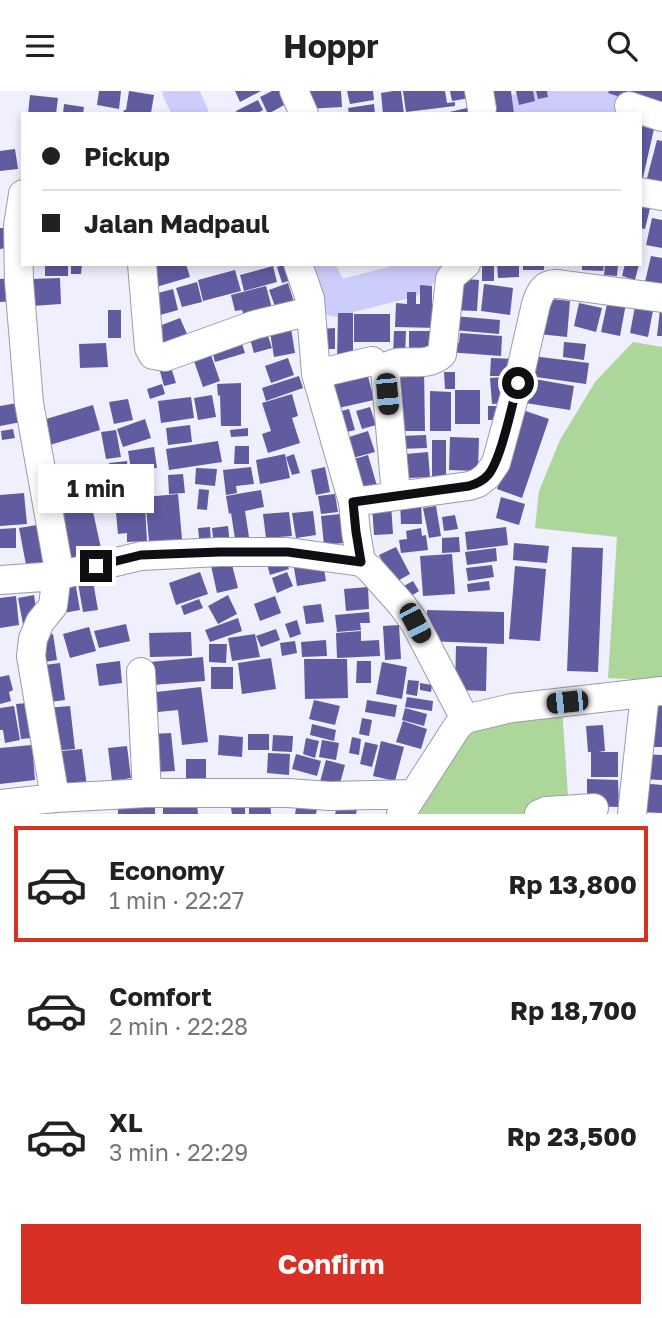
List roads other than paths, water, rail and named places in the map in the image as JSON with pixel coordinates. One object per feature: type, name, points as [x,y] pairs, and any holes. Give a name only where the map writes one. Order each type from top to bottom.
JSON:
[{"type":"street","points":[[294,91],[303,112]]},
{"type":"street","points":[[629,106],[662,117]]},
{"type":"street","points":[[642,192],[662,196]]},
{"type":"street","points":[[20,226],[19,281],[12,338],[29,403],[58,565],[53,606],[40,622],[33,639],[31,656],[55,798]]},
{"type":"street","points":[[142,266],[149,348],[153,355],[159,357],[254,325],[311,311]]},
{"type":"street","points":[[299,266],[310,299],[316,374],[353,502],[361,562]]},
{"type":"street","points":[[396,495],[385,369],[394,363],[427,363],[442,354],[450,279],[464,266]]},
{"type":"street","points":[[353,502],[469,486],[487,476],[496,463],[536,304],[547,285],[558,283],[662,298]]},
{"type":"street","points":[[316,374],[372,361]]},
{"type":"street","points":[[0,580],[57,576],[141,555],[288,552],[361,562],[402,605],[415,623],[465,719]]},
{"type":"street","points":[[141,672],[147,793]]},
{"type":"street","points":[[0,804],[147,793],[288,793],[408,804],[457,727],[465,719],[512,708],[653,692],[632,814]]},
{"type":"street","points":[[539,814],[546,810],[594,808]]},
{"type":"waterway","points":[[180,91],[190,112]]},
{"type":"waterway","points":[[519,112],[576,94],[600,100],[627,112]]},
{"type":"waterway","points":[[316,266],[334,299],[409,280],[427,266]]}]
